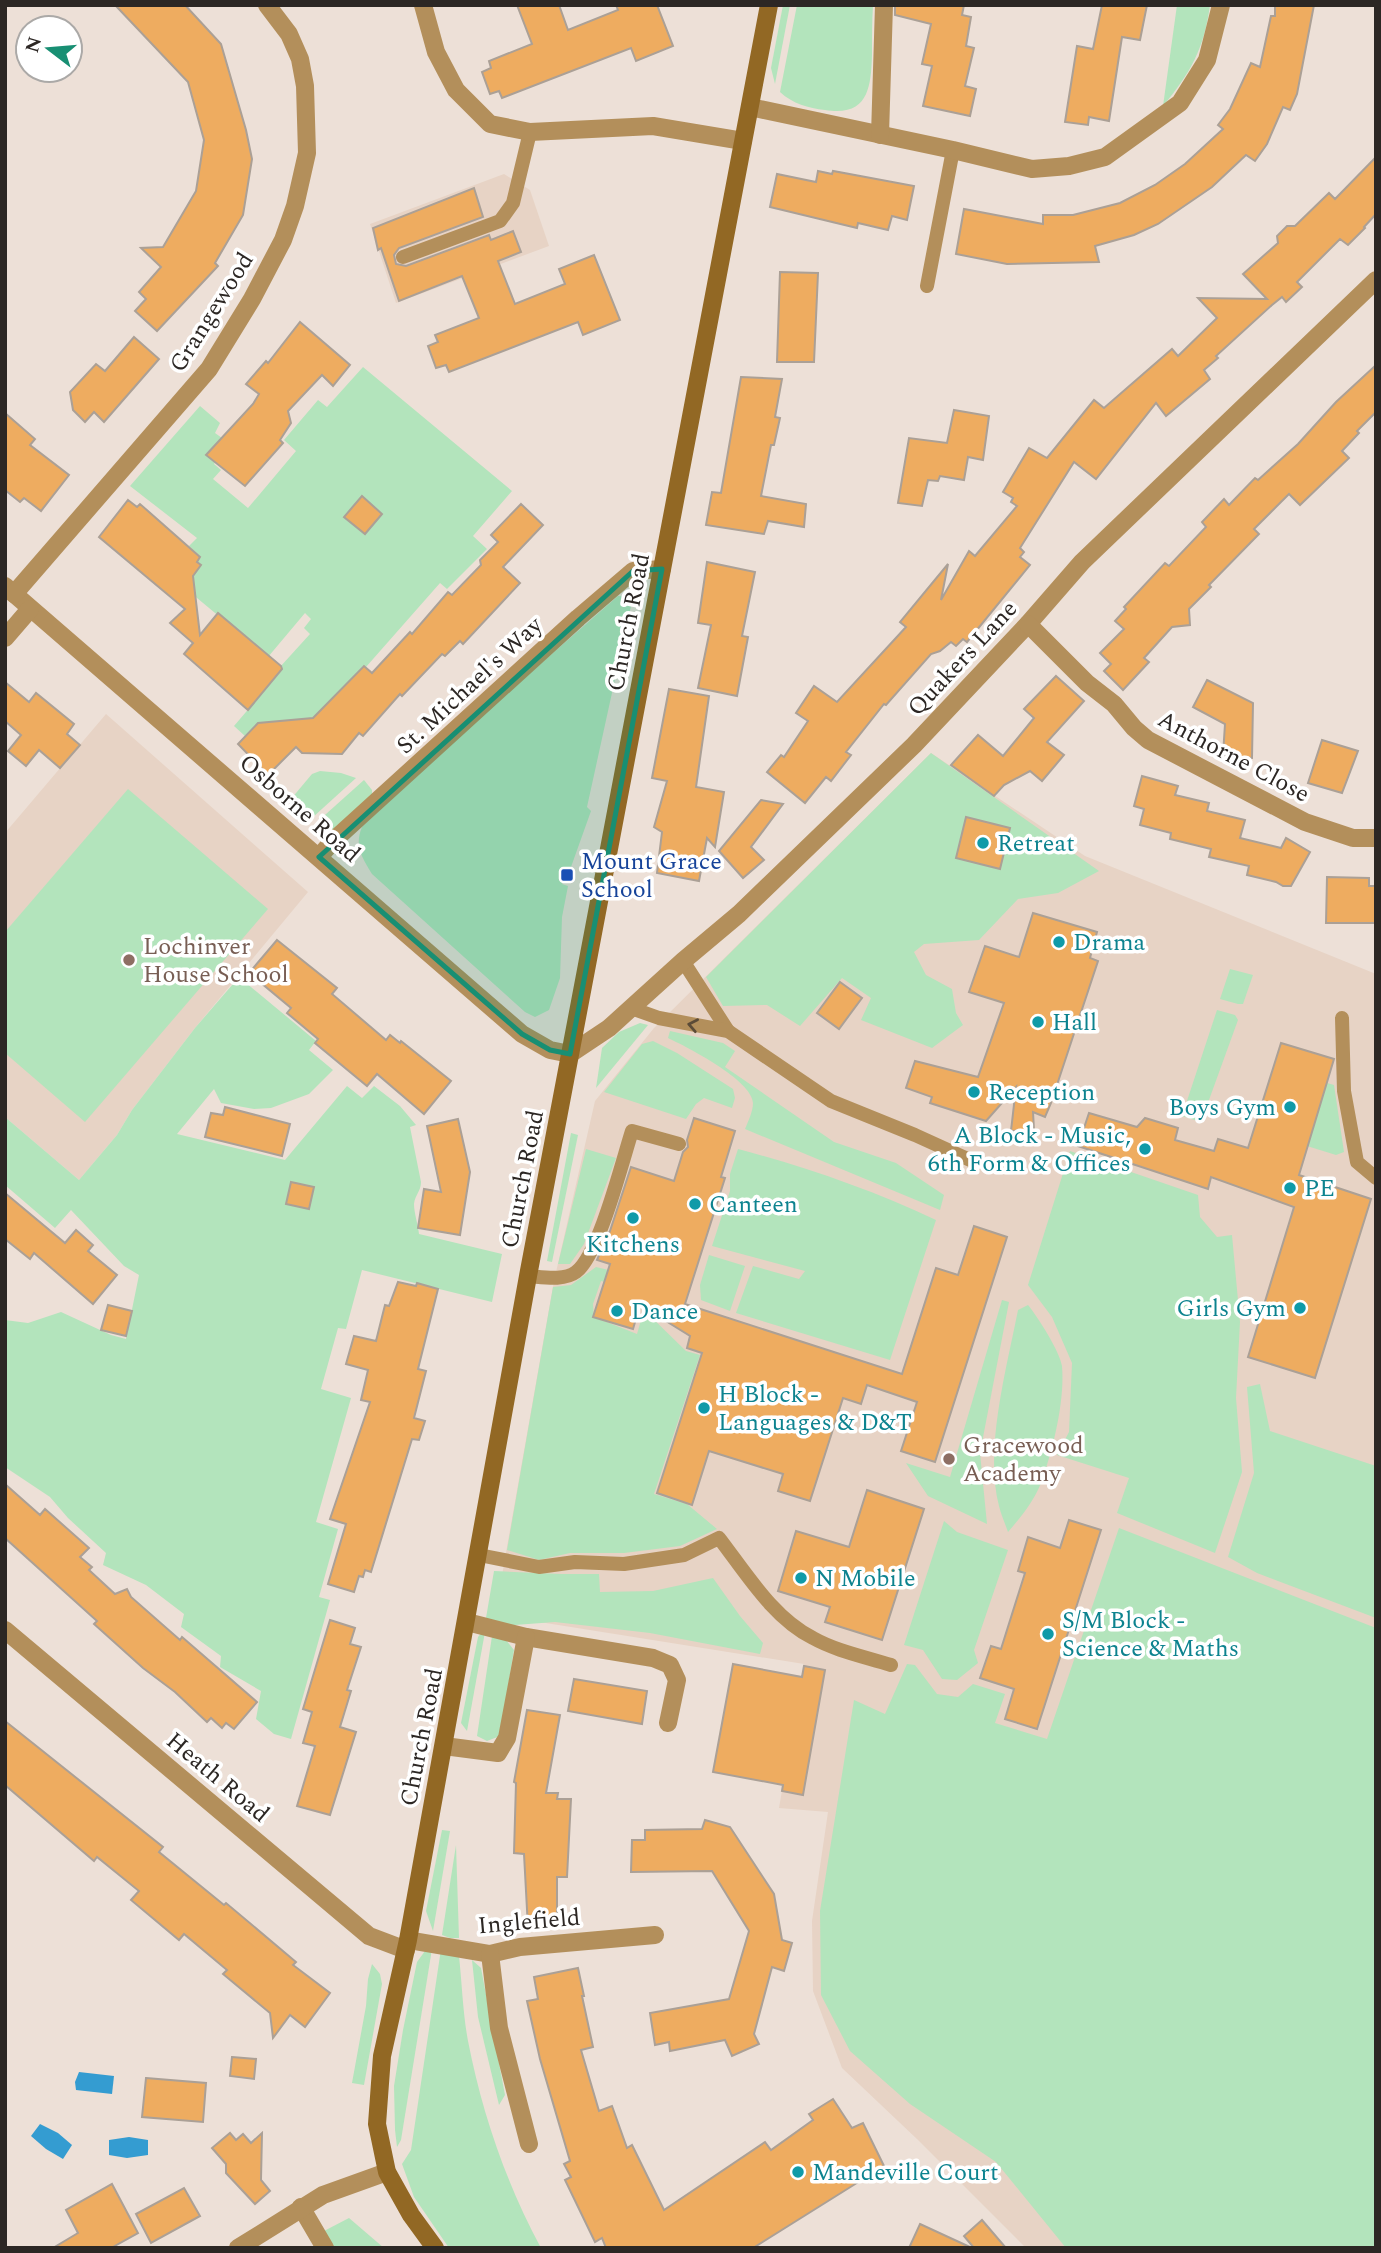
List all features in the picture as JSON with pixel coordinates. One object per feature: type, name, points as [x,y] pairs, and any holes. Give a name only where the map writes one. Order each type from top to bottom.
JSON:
[{"type":"street","name":"Grangewood","points":[[10,590],[209,369],[252,299],[283,240],[295,206],[307,153],[305,86],[300,60],[289,34],[267,5]]},
{"type":"street","points":[[423,5],[436,52],[456,90],[490,124],[530,132],[653,126],[743,141]]},
{"type":"street","name":"Church Road","points":[[435,2248],[411,2215],[387,2172],[377,2124],[383,2056],[407,1945],[528,1276],[769,5]]},
{"type":"street","points":[[880,135],[884,5]]},
{"type":"street","points":[[750,107],[1032,169],[1069,166],[1105,157],[1180,103],[1207,60],[1221,5]]},
{"type":"street","name":"Quakers Lane","points":[[570,1054],[609,1028],[740,914],[914,745],[1028,624],[1082,562],[1376,280]]},
{"type":"street","name":"St. Michael's Way","points":[[319,857],[332,842],[633,571],[662,569]]},
{"type":"street","name":"Osborne Road","points":[[10,590],[522,1034],[550,1050],[570,1054]]},
{"type":"street","points":[[5,638],[30,609]]},
{"type":"street","name":"Anthorne Close","points":[[1028,624],[1087,683],[1114,704],[1148,740],[1305,822],[1353,838],[1376,838]]},
{"type":"street","points":[[467,1622],[526,1637],[653,1658],[670,1665],[677,1680],[668,1723]]},
{"type":"street","name":"Heath Road","points":[[5,1630],[369,1936],[407,1945]]},
{"type":"street","points":[[444,1746],[498,1753],[507,1738],[526,1637]]},
{"type":"street","name":"Inglefield","points":[[407,1945],[490,1954],[520,1947],[654,1935]]},
{"type":"street","points":[[490,1954],[499,2028],[528,2144]]},
{"type":"street","points":[[238,2248],[323,2195],[387,2172]]},
{"type":"street","points":[[301,2207],[325,2248]]},
{"type":"lane","points":[[403,257],[500,221],[513,203],[530,132]]},
{"type":"lane","points":[[928,286],[953,150]]},
{"type":"lane","points":[[683,961],[728,1031],[831,1101],[970,1160]]},
{"type":"lane","points":[[631,1008],[659,1018],[728,1031]]},
{"type":"lane","points":[[1342,1018],[1343,1091],[1357,1162],[1376,1178]]},
{"type":"lane","points":[[528,1276],[557,1278],[574,1274],[586,1261],[602,1225],[632,1131],[679,1144]]},
{"type":"lane","points":[[479,1555],[539,1567],[575,1562],[625,1564],[684,1555],[719,1538],[766,1598],[795,1628],[814,1639],[891,1665]]},
{"type":"highlighted area","points":[[662,569],[619,802],[570,1054],[550,1050],[522,1034],[319,857],[633,571]]},
{"type":"shaded area","points":[[504,174],[530,190],[549,246],[396,303],[370,224]]},
{"type":"shaded area","name":"Lochinver House School","points":[[106,714],[308,892],[195,1028],[132,1110],[117,1135],[79,1180],[5,1117],[5,833]]},
{"type":"shaded area","name":"Gracewood Academy","points":[[931,753],[1085,856],[1376,974],[1376,2248],[1026,2248],[842,2068],[813,1991],[812,1921],[828,1812],[779,1808],[804,1664],[495,1615],[554,1281],[595,1101],[654,1028]]},
{"type":"green space","points":[[783,5],[790,5],[775,84],[771,68]]},
{"type":"green space","points":[[797,5],[873,5],[870,78],[868,89],[859,104],[839,111],[825,110],[795,102],[780,92]]},
{"type":"green space","points":[[1177,5],[1210,5],[1204,35],[1195,59],[1163,106]]},
{"type":"green space","points":[[363,367],[512,491],[473,536],[487,549],[447,589],[440,583],[366,667],[363,666],[344,687],[327,710],[323,707],[305,728],[250,732],[245,736],[234,726],[282,670],[280,667],[310,634],[304,628],[311,619],[305,613],[268,657],[191,593],[193,576],[201,565],[197,562],[200,556],[189,546],[197,538],[130,486],[200,406],[220,423],[215,433],[222,438],[226,448],[214,464],[221,470],[213,479],[248,508],[296,451],[284,440],[318,400],[327,407]]},
{"type":"green space","points":[[618,596],[633,597],[587,807],[591,811],[571,867],[566,867],[562,884],[568,886],[562,917],[560,978],[549,1010],[535,1017],[525,1012],[372,874],[360,851],[360,834],[362,827],[487,711]]},
{"type":"green space","points":[[931,753],[1099,871],[1058,893],[1018,899],[979,940],[924,944],[914,952],[926,975],[952,989],[956,1013],[963,1025],[932,1048],[861,1020],[871,998],[842,978],[800,1026],[767,1005],[723,1006],[706,977]]},
{"type":"green space","points":[[320,771],[356,778],[312,818],[291,799],[312,774]]},
{"type":"green space","points":[[364,780],[372,790],[372,797],[333,832],[326,832],[316,823]]},
{"type":"green space","points":[[128,789],[268,909],[85,1122],[5,1053],[5,932]]},
{"type":"green space","points":[[1230,969],[1253,975],[1243,1004],[1220,999]]},
{"type":"green space","points":[[239,977],[316,1041],[309,1050],[333,1070],[309,1094],[271,1108],[254,1109],[221,1103],[214,1089],[177,1134],[285,1160],[347,1086],[362,1098],[374,1086],[400,1106],[416,1125],[410,1127],[421,1182],[414,1204],[419,1234],[502,1254],[492,1302],[362,1270],[346,1329],[338,1328],[321,1389],[351,1398],[316,1522],[338,1529],[319,1597],[330,1600],[291,1739],[274,1734],[256,1719],[261,1691],[220,1667],[221,1656],[181,1627],[184,1614],[146,1585],[103,1565],[106,1553],[68,1518],[50,1497],[5,1467],[5,1320],[28,1323],[61,1312],[126,1339],[139,1275],[124,1266],[71,1210],[55,1228],[5,1185],[5,1117],[79,1180],[117,1135],[132,1110],[195,1028]]},
{"type":"green space","points":[[1217,1010],[1235,1015],[1238,1020],[1201,1122],[1182,1116]]},
{"type":"green space","points":[[640,1023],[648,1025],[596,1088],[602,1048],[619,1032]]},
{"type":"green space","points":[[670,1031],[723,1043],[735,1051],[725,1067],[834,1142],[896,1163],[944,1195],[940,1210],[745,1129],[753,1106],[750,1094],[742,1084],[717,1065],[668,1038]]},
{"type":"green space","points":[[653,1041],[733,1089],[735,1098],[732,1108],[704,1098],[696,1104],[686,1119],[604,1092],[642,1044]]},
{"type":"green space","points":[[1327,1083],[1334,1085],[1344,1152],[1336,1155],[1307,1146]]},
{"type":"green space","points":[[571,1133],[578,1135],[552,1262],[547,1261]]},
{"type":"green space","points":[[586,1149],[616,1158],[584,1244],[570,1264],[558,1264]]},
{"type":"green space","points":[[738,1149],[839,1180],[936,1220],[890,1360],[736,1313],[753,1266],[799,1279],[805,1271],[712,1246],[730,1191],[730,1174]]},
{"type":"green space","points":[[1070,1151],[1198,1195],[1200,1217],[1217,1237],[1232,1235],[1240,1322],[1236,1398],[1242,1472],[1215,1553],[1117,1513],[1129,1478],[1057,1455],[1069,1432],[1072,1363],[1052,1317],[1028,1285]]},
{"type":"green space","points":[[709,1255],[745,1266],[730,1311],[701,1300],[700,1285]]},
{"type":"green space","points":[[596,1267],[630,1275],[626,1288],[601,1281],[593,1304],[594,1317],[637,1334],[644,1310],[686,1351],[700,1355],[654,1494],[687,1504],[717,1529],[680,1546],[624,1553],[570,1553],[539,1560],[507,1550],[553,1287],[571,1285]]},
{"type":"green space","points":[[1002,1300],[1009,1302],[980,1453],[987,1524],[928,1496],[906,1463],[950,1477]]},
{"type":"green space","points":[[1028,1305],[1057,1352],[1062,1366],[1062,1394],[1054,1441],[1041,1483],[1031,1502],[1008,1532],[995,1484],[996,1434],[1003,1382],[1018,1310]]},
{"type":"green space","points":[[1260,1384],[1270,1431],[1376,1466],[1376,1618],[1257,1573],[1228,1557],[1254,1473],[1247,1387]]},
{"type":"green space","points":[[944,1521],[957,1532],[1008,1550],[974,1650],[978,1663],[957,1680],[942,1679],[923,1650],[904,1645]]},
{"type":"green space","points":[[1119,1528],[1376,1628],[1374,2248],[1066,2248],[996,2162],[910,2104],[850,2051],[821,1995],[820,1911],[854,1700],[885,1714],[907,1664],[915,1665],[937,1694],[958,1697],[973,1684],[1005,1694],[995,1723],[1047,1739]]},
{"type":"green space","points":[[494,1571],[599,1574],[600,1592],[653,1591],[713,1578],[763,1643],[760,1654],[650,1633],[555,1622],[501,1626],[486,1618]]},
{"type":"green space","points":[[485,1632],[467,1731],[461,1723],[478,1637]]},
{"type":"green space","points":[[492,1636],[506,1640],[514,1650],[500,1736],[487,1741],[477,1736]]},
{"type":"green space","points":[[442,1830],[450,1831],[433,1931],[426,1911]]},
{"type":"green space","points":[[456,1845],[459,1938],[450,1938],[442,1935]]},
{"type":"green space","points":[[432,1949],[401,2140],[397,2147],[394,2086],[403,2030],[417,1962],[425,1951]]},
{"type":"green space","points":[[441,1949],[459,1956],[466,2031],[480,2095],[506,2173],[541,2248],[449,2248],[414,2197],[402,2164],[411,2150]]},
{"type":"green space","points":[[472,1960],[481,1968],[505,2095],[499,2105],[478,2017]]},
{"type":"green space","points":[[372,1964],[380,1974],[382,1984],[364,2085],[352,2083]]},
{"type":"green space","points":[[349,2218],[384,2248],[333,2248],[324,2231]]},
{"type":"water","points":[[79,2072],[114,2076],[112,2094],[76,2090],[75,2082]]},
{"type":"water","points":[[40,2124],[58,2133],[72,2145],[63,2159],[31,2136]]},
{"type":"water","points":[[129,2137],[148,2140],[148,2155],[127,2158],[109,2155],[109,2140]]},
{"type":"building","points":[[115,5],[185,5],[221,44],[252,159],[243,215],[215,263],[218,266],[157,331],[135,311],[146,299],[139,292],[161,267],[141,248],[163,247],[196,191],[204,140],[188,82]]},
{"type":"building","points":[[517,5],[559,5],[568,30],[618,10],[616,5],[657,5],[673,46],[636,61],[631,48],[502,98],[499,91],[490,94],[482,72],[491,68],[489,61],[532,44]]},
{"type":"building","points":[[895,5],[964,5],[962,15],[971,17],[966,46],[974,48],[965,86],[976,89],[970,116],[923,106],[932,66],[922,64],[931,24],[895,15]]},
{"type":"building","points":[[1102,5],[1147,5],[1140,40],[1122,37],[1109,121],[1089,117],[1088,125],[1065,122],[1077,46],[1093,49]]},
{"type":"building","points":[[1275,5],[1314,5],[1297,94],[1290,110],[1283,107],[1267,144],[1255,161],[1246,155],[1212,187],[1158,224],[1134,235],[1095,246],[1099,262],[1007,264],[956,254],[964,209],[1043,224],[1043,215],[1073,215],[1120,203],[1155,185],[1185,164],[1223,129],[1218,125],[1230,109],[1251,63],[1260,67],[1271,16],[1275,16]]},
{"type":"building","points":[[1376,157],[1376,214],[1365,228],[1348,245],[1340,239],[1297,282],[1302,287],[1286,302],[1282,297],[1272,305],[1216,356],[1218,358],[1204,370],[1210,379],[1166,416],[1156,403],[1096,479],[1074,462],[1020,548],[1024,552],[1020,557],[1030,565],[967,642],[963,639],[956,646],[951,642],[931,654],[886,705],[884,704],[846,752],[851,755],[831,781],[826,777],[805,803],[767,772],[781,755],[784,757],[808,721],[796,713],[814,686],[837,702],[906,627],[900,622],[948,564],[941,600],[969,551],[975,556],[1017,506],[1011,502],[1013,498],[1003,492],[1029,448],[1047,458],[1094,400],[1104,408],[1172,349],[1178,356],[1217,318],[1198,298],[1267,299],[1243,274],[1278,243],[1277,236],[1287,226],[1295,226],[1329,193],[1335,199]]},
{"type":"building","points":[[818,171],[832,174],[833,171],[914,186],[907,220],[892,216],[888,230],[858,223],[857,228],[770,207],[777,174],[816,182]]},
{"type":"building","points":[[474,188],[483,217],[399,248],[394,255],[396,264],[406,266],[489,235],[491,240],[513,231],[521,252],[498,261],[515,304],[565,284],[559,269],[594,255],[620,320],[583,335],[578,322],[449,372],[446,365],[436,368],[428,346],[438,342],[435,335],[479,318],[462,276],[399,301],[381,248],[378,250],[373,228]]},
{"type":"building","points":[[780,272],[818,273],[814,362],[777,362]]},
{"type":"building","points":[[300,322],[350,365],[333,386],[322,375],[288,411],[291,423],[280,440],[283,443],[245,486],[206,455],[253,404],[259,394],[246,384],[266,361],[268,363]]},
{"type":"building","points":[[134,337],[159,359],[104,422],[94,412],[85,422],[73,410],[70,392],[96,364],[105,371]]},
{"type":"building","points":[[1376,365],[1376,412],[1342,451],[1349,458],[1300,505],[1289,494],[1254,529],[1259,534],[1189,609],[1190,625],[1172,627],[1144,658],[1149,662],[1123,690],[1104,671],[1111,664],[1100,653],[1124,629],[1115,621],[1126,609],[1124,607],[1165,563],[1169,566],[1206,527],[1202,522],[1224,499],[1229,505],[1255,478],[1258,480],[1298,444],[1336,402]]},
{"type":"building","points":[[741,377],[782,379],[775,417],[780,418],[774,445],[771,445],[761,496],[806,504],[804,527],[768,521],[764,534],[706,525],[712,492],[721,493]]},
{"type":"building","points":[[954,410],[989,416],[983,460],[968,457],[964,480],[940,476],[938,481],[928,480],[922,506],[898,503],[909,438],[947,443]]},
{"type":"building","points":[[5,413],[35,439],[30,445],[69,475],[41,511],[24,498],[20,502],[5,490]]},
{"type":"building","points":[[362,496],[382,514],[365,534],[344,517]]},
{"type":"building","points":[[128,500],[137,507],[140,504],[200,557],[197,562],[201,565],[193,576],[200,635],[218,613],[281,666],[282,669],[248,710],[184,654],[193,643],[170,623],[185,609],[99,537]]},
{"type":"building","points":[[521,504],[543,525],[503,567],[520,583],[463,644],[460,641],[445,656],[442,654],[402,696],[400,694],[363,736],[359,733],[342,754],[302,753],[296,747],[268,775],[238,744],[258,723],[313,718],[364,666],[372,673],[410,632],[412,634],[448,592],[452,595],[481,565],[480,560],[498,542],[491,535]]},
{"type":"building","points":[[707,562],[755,572],[742,636],[748,637],[737,696],[698,688],[711,625],[698,623]]},
{"type":"building","points":[[1056,676],[1084,701],[1047,742],[1064,755],[1042,781],[1030,771],[1004,785],[994,796],[951,765],[978,735],[1003,756],[1034,718],[1024,709]]},
{"type":"building","points":[[1207,680],[1253,703],[1252,758],[1223,755],[1225,724],[1193,707]]},
{"type":"building","points":[[5,682],[29,702],[36,693],[74,724],[67,734],[80,745],[60,768],[39,750],[26,766],[8,751],[21,735],[5,721]]},
{"type":"building","points":[[669,689],[709,696],[696,787],[724,792],[715,847],[707,838],[699,881],[657,873],[662,832],[654,827],[667,781],[652,778]]},
{"type":"building","points":[[1322,740],[1358,751],[1342,793],[1308,783]]},
{"type":"building","points":[[1142,776],[1178,786],[1175,795],[1209,803],[1207,811],[1245,820],[1240,838],[1281,848],[1286,838],[1310,852],[1291,886],[1247,875],[1249,866],[1209,857],[1211,849],[1170,839],[1171,833],[1140,825],[1144,809],[1134,806]]},
{"type":"building","points":[[761,800],[783,804],[751,847],[764,860],[743,878],[719,851]]},
{"type":"building","name":"Retreat","points":[[966,817],[1010,828],[1000,869],[956,858]]},
{"type":"building","points":[[1327,877],[1369,878],[1369,886],[1376,886],[1376,923],[1326,923]]},
{"type":"building","points":[[1033,913],[1097,932],[1090,958],[1098,961],[1045,1117],[1033,1112],[1034,1130],[1011,1131],[1016,1087],[986,1121],[930,1103],[932,1097],[906,1088],[915,1061],[978,1077],[1004,1003],[969,992],[985,946],[1019,957]]},
{"type":"building","points":[[277,940],[337,988],[332,994],[386,1040],[390,1035],[400,1043],[401,1041],[451,1081],[424,1114],[377,1074],[367,1086],[315,1043],[318,1039],[287,1013],[291,1008],[249,973]]},
{"type":"building","points":[[840,982],[862,998],[839,1029],[817,1013]]},
{"type":"building","points":[[1281,1043],[1334,1059],[1299,1175],[1371,1199],[1315,1378],[1248,1357],[1294,1207],[1211,1177],[1208,1189],[1078,1146],[1089,1113],[1137,1127],[1145,1118],[1178,1128],[1175,1140],[1214,1151],[1218,1139],[1248,1148]]},
{"type":"building","points":[[225,1107],[290,1124],[282,1156],[205,1137],[211,1113],[223,1115]]},
{"type":"building","points":[[694,1118],[735,1131],[721,1177],[725,1178],[685,1304],[902,1374],[936,1268],[958,1275],[974,1226],[1007,1237],[935,1462],[901,1451],[917,1402],[867,1385],[861,1404],[843,1398],[810,1501],[778,1491],[783,1474],[709,1451],[692,1505],[657,1493],[702,1353],[687,1348],[690,1336],[640,1305],[633,1329],[593,1317],[610,1264],[597,1260],[610,1231],[631,1167],[674,1181],[683,1152],[688,1147],[687,1140]]},
{"type":"building","points":[[458,1119],[470,1172],[460,1235],[418,1228],[424,1189],[441,1192],[427,1126]]},
{"type":"building","points":[[291,1182],[314,1187],[309,1209],[286,1204]]},
{"type":"building","points":[[5,1193],[65,1243],[76,1230],[93,1245],[88,1251],[117,1275],[93,1304],[34,1253],[30,1259],[5,1239]]},
{"type":"building","points":[[398,1282],[416,1286],[417,1283],[438,1289],[418,1369],[426,1371],[414,1418],[425,1421],[419,1440],[412,1439],[371,1572],[365,1570],[363,1577],[359,1576],[354,1592],[328,1584],[346,1524],[330,1519],[370,1402],[361,1400],[368,1370],[346,1364],[354,1336],[376,1341],[385,1305],[389,1306]]},
{"type":"building","points":[[108,1305],[132,1311],[126,1336],[101,1330]]},
{"type":"building","points":[[5,1484],[40,1515],[45,1509],[89,1548],[80,1557],[92,1567],[89,1570],[115,1594],[127,1589],[131,1597],[180,1640],[182,1637],[257,1702],[234,1729],[226,1723],[222,1728],[211,1718],[207,1722],[94,1624],[97,1621],[5,1538]]},
{"type":"building","points":[[867,1490],[924,1509],[882,1640],[825,1622],[830,1607],[778,1591],[796,1531],[849,1547]]},
{"type":"building","name":"S/M Block - Science & Maths","points":[[1069,1520],[1101,1530],[1037,1729],[1005,1719],[1014,1689],[980,1678],[991,1646],[1001,1649],[1025,1573],[1018,1571],[1028,1537],[1060,1548]]},
{"type":"building","points":[[330,1620],[355,1628],[350,1644],[361,1647],[347,1690],[351,1691],[340,1727],[356,1732],[330,1815],[297,1806],[315,1746],[303,1743],[312,1712],[303,1709]]},
{"type":"building","points":[[733,1664],[802,1677],[804,1666],[825,1670],[803,1795],[782,1791],[783,1785],[713,1772]]},
{"type":"building","points":[[574,1679],[647,1691],[642,1724],[568,1711]]},
{"type":"building","points":[[527,1710],[560,1715],[546,1793],[558,1793],[557,1799],[571,1799],[567,1877],[557,1877],[557,1927],[528,1928],[524,1854],[514,1853],[514,1782]]},
{"type":"building","points":[[5,1721],[163,1847],[159,1852],[224,1905],[226,1903],[296,1962],[293,1965],[330,1993],[305,2027],[290,2015],[273,2038],[270,2013],[223,1974],[227,1970],[184,1934],[179,1940],[131,1900],[139,1891],[97,1857],[94,1861],[5,1785]]},
{"type":"building","points":[[705,1820],[730,1827],[774,1894],[782,1940],[792,1943],[784,1971],[772,1967],[754,2034],[759,2044],[732,2056],[725,2040],[670,2051],[669,2042],[655,2045],[650,2013],[729,1999],[749,1931],[712,1871],[631,1872],[632,1840],[645,1840],[645,1830],[702,1829]]},
{"type":"building","name":"Mandeville Court","points":[[578,1968],[593,2047],[581,2050],[599,2111],[612,2106],[627,2148],[632,2145],[664,2210],[765,2142],[771,2150],[813,2120],[809,2114],[833,2099],[852,2128],[863,2123],[884,2166],[753,2248],[606,2248],[602,2238],[595,2242],[565,2180],[571,2177],[564,2164],[570,2161],[540,2059],[527,2001],[538,1999],[534,1977]]},
{"type":"building","points":[[232,2057],[256,2059],[254,2079],[230,2076]]},
{"type":"building","points":[[146,2078],[206,2083],[203,2122],[142,2117]]},
{"type":"building","points":[[230,2133],[236,2140],[243,2134],[251,2143],[262,2133],[261,2180],[270,2191],[255,2204],[226,2173],[226,2164],[212,2148]]},
{"type":"building","points":[[112,2184],[138,2233],[111,2248],[53,2248],[78,2233],[66,2210]]},
{"type":"building","points":[[184,2188],[200,2216],[151,2243],[136,2214]]},
{"type":"building","points":[[982,2220],[1006,2248],[974,2248],[964,2236]]},
{"type":"building","points":[[920,2224],[972,2248],[909,2248]]},
{"type":"place","name":"Retreat","points":[[983,843]]},
{"type":"place","name":"Mount Grace School","points":[[567,875]]},
{"type":"place","name":"Drama","points":[[1059,942]]},
{"type":"place","name":"Lochinver House School","points":[[129,960]]},
{"type":"place","name":"Hall","points":[[1038,1022]]},
{"type":"place","name":"Reception","points":[[974,1092]]},
{"type":"place","name":"Boys Gym","points":[[1290,1107]]},
{"type":"place","name":"A Block - Music, 6th Form & Offices","points":[[1145,1149]]},
{"type":"place","name":"PE","points":[[1290,1188]]},
{"type":"place","name":"Canteen","points":[[695,1204]]},
{"type":"place","name":"Kitchens","points":[[633,1218]]},
{"type":"place","name":"Girls Gym","points":[[1300,1308]]},
{"type":"place","name":"Dance","points":[[617,1311]]},
{"type":"place","name":"H Block - Languages & D&T","points":[[704,1408]]},
{"type":"place","name":"Gracewood Academy","points":[[949,1459]]},
{"type":"place","name":"N Mobile","points":[[801,1578]]},
{"type":"place","name":"S/M Block - Science & Maths","points":[[1048,1634]]},
{"type":"place","name":"Mandeville Court","points":[[798,2172]]}]
